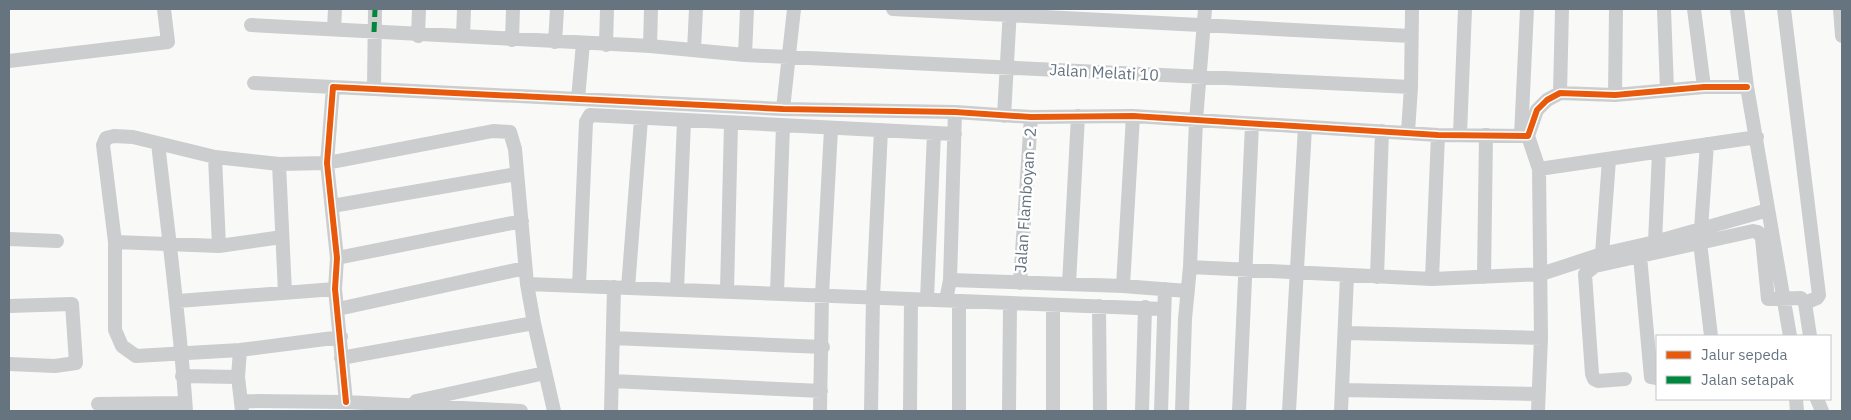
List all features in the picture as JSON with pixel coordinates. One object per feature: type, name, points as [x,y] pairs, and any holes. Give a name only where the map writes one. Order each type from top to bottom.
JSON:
[{"type":"street","points":[[9,61],[168,42],[164,9]]},
{"type":"street","points":[[334,29],[335,9]]},
{"type":"street","points":[[374,9],[374,88]]},
{"type":"street","points":[[418,36],[419,9]]},
{"type":"street","points":[[463,36],[464,9]]},
{"type":"street","points":[[512,40],[513,9]]},
{"type":"street","points":[[556,42],[557,9]]},
{"type":"street","points":[[606,44],[607,9]]},
{"type":"street","points":[[650,46],[651,9]]},
{"type":"street","points":[[694,50],[696,9]]},
{"type":"street","points":[[745,54],[747,9]]},
{"type":"street","points":[[783,108],[794,9]]},
{"type":"street","points":[[893,9],[1010,12],[1204,26],[1410,36]]},
{"type":"street","points":[[1182,411],[1184,338],[1190,267],[1196,120],[1205,9]]},
{"type":"street","points":[[1408,132],[1411,87],[1410,36],[1412,9]]},
{"type":"street","points":[[1460,134],[1465,9]]},
{"type":"street","points":[[1527,9],[1525,136],[1539,169],[1541,338],[1538,411]]},
{"type":"street","points":[[1560,93],[1562,9]]},
{"type":"street","points":[[1615,94],[1616,9]]},
{"type":"street","points":[[1664,9],[1668,90]]},
{"type":"street","points":[[1694,9],[1704,88]]},
{"type":"street","points":[[1737,9],[1747,87],[1790,335]]},
{"type":"street","points":[[1784,9],[1819,295],[1817,298],[1805,303]]},
{"type":"street","points":[[1840,9],[1842,36]]},
{"type":"street","points":[[1004,116],[1010,12]]},
{"type":"street","name":"Jalan Melati 10","points":[[251,26],[334,29],[418,36],[463,36],[650,46],[745,54],[1411,87]]},
{"type":"street","points":[[578,98],[583,43]]},
{"type":"street","points":[[254,83],[783,108],[955,112],[1031,117],[1133,116],[1438,134],[1525,136]]},
{"type":"street","points":[[333,87],[328,163],[337,258],[335,289],[346,402]]},
{"type":"street","points":[[1525,136],[1537,110],[1547,100],[1560,93],[1615,94],[1747,87]]},
{"type":"street","points":[[955,112],[950,280],[959,411]]},
{"type":"street","points":[[579,286],[587,117],[596,115],[831,129],[955,134]]},
{"type":"street","points":[[1069,284],[1078,116]]},
{"type":"street","points":[[1123,286],[1133,116]]},
{"type":"street","name":"Jalan Flamboyan - 2","points":[[1020,283],[1031,117]]},
{"type":"street","points":[[611,411],[613,338],[621,288],[641,118]]},
{"type":"street","points":[[677,290],[684,120]]},
{"type":"street","points":[[727,292],[731,123]]},
{"type":"street","points":[[1239,411],[1252,124]]},
{"type":"street","points":[[777,293],[783,126]]},
{"type":"street","points":[[1289,411],[1295,272],[1305,127]]},
{"type":"street","points":[[820,411],[823,347],[822,295],[831,129]]},
{"type":"street","points":[[871,411],[873,297],[881,130]]},
{"type":"street","points":[[341,337],[240,350],[136,356],[122,346],[116,330],[115,242],[103,145],[106,138],[114,136],[134,137],[215,157],[279,164],[328,163],[493,131],[510,132],[514,139],[527,284],[554,411]]},
{"type":"street","points":[[1377,277],[1382,131]]},
{"type":"street","points":[[927,299],[934,133]]},
{"type":"street","points":[[1432,279],[1438,134]]},
{"type":"street","points":[[1484,277],[1486,135]]},
{"type":"street","points":[[1539,169],[1609,160],[1756,136]]},
{"type":"street","points":[[98,404],[186,407],[180,352],[178,301],[158,143]]},
{"type":"street","points":[[1708,144],[1701,235],[1711,335]]},
{"type":"street","points":[[1655,242],[1659,152]]},
{"type":"street","points":[[215,157],[219,246]]},
{"type":"street","points":[[1602,254],[1609,160]]},
{"type":"street","points":[[279,164],[285,293]]},
{"type":"street","points":[[332,206],[517,174]]},
{"type":"street","points":[[1625,379],[1594,379],[1585,274],[1595,266],[1640,256],[1768,210]]},
{"type":"street","points":[[337,258],[522,221]]},
{"type":"street","points":[[1190,267],[1432,279],[1541,274],[1602,254],[1655,242],[1701,235],[1753,231],[1758,232],[1762,238],[1768,299],[1801,298],[1805,303],[1810,335]]},
{"type":"street","points":[[115,242],[170,242],[219,246],[282,237]]},
{"type":"street","points":[[9,239],[57,241]]},
{"type":"street","points":[[1640,256],[1651,377],[1656,378]]},
{"type":"street","points":[[338,309],[525,268]]},
{"type":"street","points":[[1341,411],[1346,333],[1347,276]]},
{"type":"street","points":[[950,280],[1123,286],[1187,291]]},
{"type":"street","points":[[527,284],[1164,309]]},
{"type":"street","points":[[178,301],[335,289]]},
{"type":"street","points":[[1161,411],[1165,289]]},
{"type":"street","points":[[910,411],[911,299]]},
{"type":"street","points":[[9,306],[72,304],[76,351],[76,363],[66,365],[9,364]]},
{"type":"street","points":[[1008,411],[1010,304]]},
{"type":"street","points":[[1053,305],[1053,411]]},
{"type":"street","points":[[1099,306],[1100,411]]},
{"type":"street","points":[[1142,411],[1145,307]]},
{"type":"street","points":[[341,358],[534,323]]},
{"type":"street","points":[[1346,333],[1541,338]]},
{"type":"street","points":[[1164,337],[1184,338]]},
{"type":"street","points":[[613,338],[823,347]]},
{"type":"street","points":[[240,350],[238,377],[242,406],[346,402],[521,411]]},
{"type":"street","points":[[398,405],[545,373]]},
{"type":"street","points":[[182,376],[238,377]]},
{"type":"street","points":[[612,381],[821,391]]},
{"type":"street","points":[[1343,390],[1538,394]]},
{"type":"marked path","points":[[374,32],[375,9]]},
{"type":"cycle path","points":[[346,402],[335,289],[337,258],[327,163],[333,87],[783,109],[955,112],[1031,117],[1133,116],[1438,135],[1528,136],[1537,110],[1547,100],[1560,93],[1615,95],[1704,87],[1747,87]]}]
